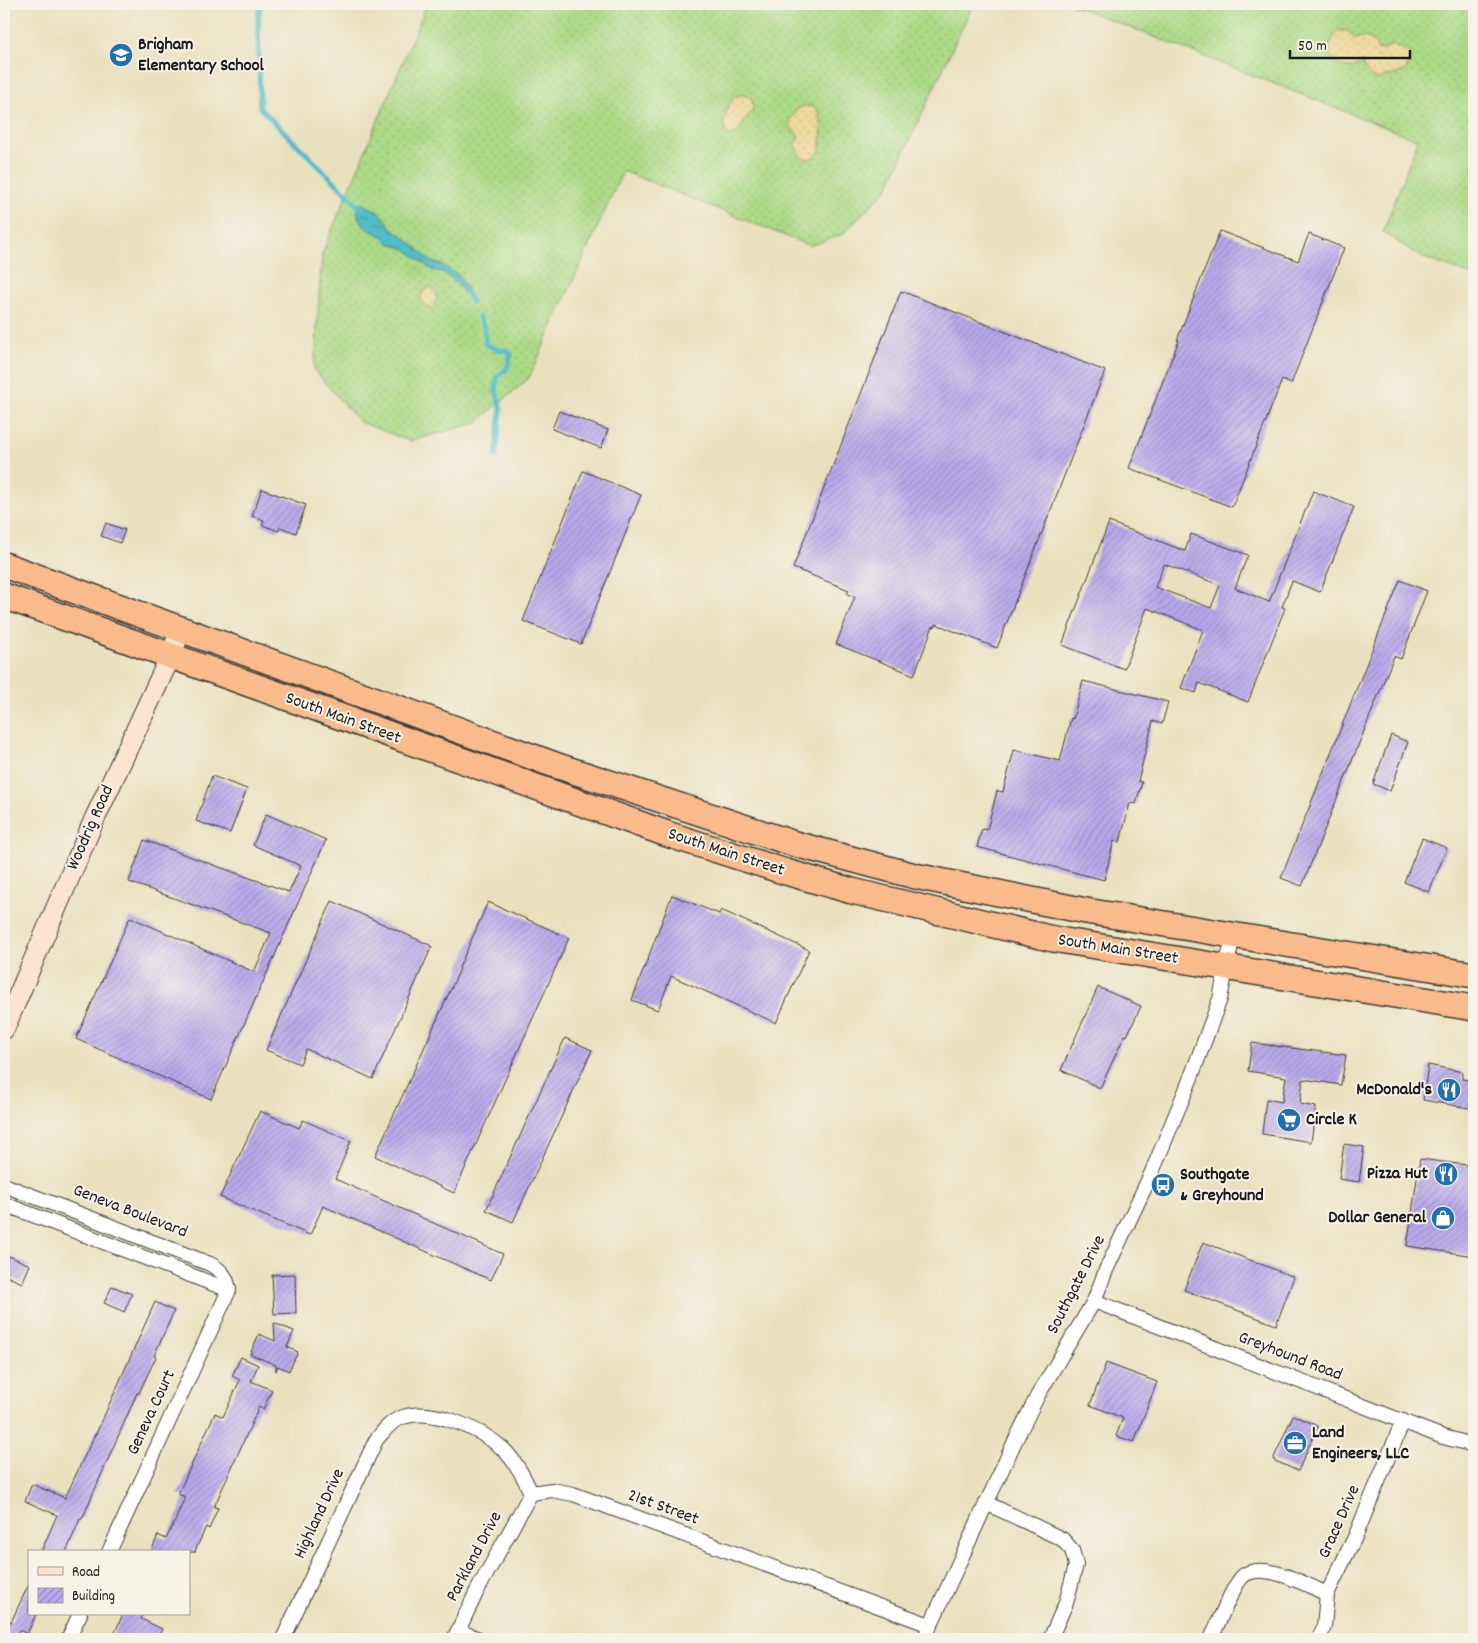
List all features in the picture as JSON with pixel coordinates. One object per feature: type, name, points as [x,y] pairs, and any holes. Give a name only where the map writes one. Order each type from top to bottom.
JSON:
[{"type":"highway","name":"South Main Street","points":[[4,565],[555,765],[795,844],[915,876],[1086,912],[1474,975]]},
{"type":"highway","name":"South Main Street","points":[[4,596],[713,850],[786,872],[923,909],[1043,937],[1474,1008]]},
{"type":"street","name":"Woodrig Road","points":[[4,1029],[95,818],[170,656],[181,628]]},
{"type":"street","name":"Southgate Drive","points":[[924,1639],[1038,1395],[1094,1301],[1106,1270],[1152,1172],[1188,1085],[1220,999],[1233,935]]},
{"type":"street","name":"Geneva Boulevard","points":[[4,1185],[210,1264],[220,1270],[226,1278],[229,1290]]},
{"type":"street","points":[[4,1204],[229,1290]]},
{"type":"street","name":"Geneva Court","points":[[110,1550],[229,1290]]},
{"type":"street","name":"Greyhound Road","points":[[1094,1301],[1443,1437],[1474,1445]]},
{"type":"street","name":"Highland Drive","points":[[283,1639],[376,1440],[391,1423],[405,1416],[430,1415],[468,1427],[502,1448],[514,1462],[531,1493]]},
{"type":"street","name":"Grace Drive","points":[[1319,1639],[1324,1627],[1327,1594],[1356,1535],[1403,1421]]},
{"type":"street","name":"21st Street","points":[[531,1493],[552,1490],[572,1494],[930,1625]]},
{"type":"street","name":"Parkland Drive","points":[[456,1635],[477,1591],[531,1493]]},
{"type":"street","points":[[986,1503],[1062,1539],[1072,1550],[1076,1565],[1066,1603],[1050,1639]]},
{"type":"street","points":[[1211,1639],[1242,1577],[1255,1570],[1271,1571],[1327,1594]]},
{"type":"street","points":[[68,1639],[79,1616]]},
{"type":"street","points":[[456,1635],[479,1639]]},
{"type":"green space","points":[[427,4],[973,4],[887,189],[843,234],[810,246],[623,171],[529,378],[476,423],[410,441],[360,422],[314,370],[322,254]]},
{"type":"green space","points":[[1070,4],[1474,4],[1474,276],[1421,257],[1383,232],[1418,140]]},
{"type":"sand","points":[[1340,30],[1347,31],[1356,40],[1360,37],[1370,39],[1374,42],[1378,51],[1392,45],[1407,51],[1411,56],[1406,70],[1377,80],[1367,72],[1362,61],[1352,68],[1339,65],[1329,54],[1332,40]]},
{"type":"sand","points":[[734,96],[748,96],[752,99],[753,109],[738,132],[730,136],[726,132],[725,117]]},
{"type":"sand","points":[[805,106],[813,107],[817,110],[821,120],[820,151],[814,157],[807,160],[801,156],[795,146],[799,136],[789,122],[797,109]]},
{"type":"sand","points":[[431,287],[436,292],[436,296],[435,303],[431,308],[426,307],[421,302],[421,298],[424,292]]},
{"type":"water","points":[[363,203],[378,212],[386,219],[390,227],[432,262],[442,265],[458,275],[469,293],[466,295],[452,278],[443,272],[432,270],[406,249],[389,243],[382,236],[365,227],[357,213],[359,206]]},
{"type":"building","points":[[1220,231],[1298,261],[1309,234],[1344,248],[1291,384],[1282,380],[1232,507],[1129,468]]},
{"type":"building","points":[[901,291],[1105,371],[997,648],[936,624],[935,627],[933,626],[914,675],[836,644],[855,597],[847,594],[849,590],[793,568]]},
{"type":"building","points":[[559,411],[608,430],[601,448],[552,429]]},
{"type":"building","points":[[583,471],[641,495],[581,644],[523,621]]},
{"type":"building","points":[[262,489],[306,505],[296,533],[280,527],[279,531],[262,525],[264,520],[252,516]]},
{"type":"building","points":[[1313,491],[1354,507],[1320,592],[1292,581],[1282,607],[1285,608],[1248,702],[1199,683],[1196,693],[1181,688],[1203,630],[1147,608],[1124,669],[1062,645],[1109,522],[1185,551],[1191,534],[1248,555],[1235,588],[1269,602]],"holes":[[[1164,564],[1220,585],[1211,608],[1155,587]]]},
{"type":"building","points":[[106,523],[125,530],[120,543],[101,536]]},
{"type":"building","points":[[1400,580],[1427,591],[1401,659],[1394,656],[1302,886],[1281,878]]},
{"type":"building","points":[[1083,681],[1168,702],[1162,724],[1153,721],[1138,781],[1142,782],[1136,804],[1130,803],[1120,842],[1114,841],[1104,880],[977,847],[982,829],[987,830],[997,791],[1003,792],[1014,750],[1060,761]]},
{"type":"building","points":[[1391,735],[1408,742],[1390,791],[1373,784]]},
{"type":"building","points":[[212,776],[247,789],[230,833],[196,821]]},
{"type":"building","points":[[266,814],[326,840],[211,1099],[76,1039],[130,917],[254,972],[271,933],[129,882],[144,840],[289,892],[301,866],[253,845]]},
{"type":"building","points":[[1422,838],[1447,848],[1429,892],[1404,882]]},
{"type":"building","points":[[672,895],[719,914],[721,910],[809,950],[776,1023],[671,976],[658,1010],[632,1000]]},
{"type":"building","points":[[332,901],[432,946],[373,1079],[306,1049],[300,1064],[266,1050]]},
{"type":"building","points":[[488,902],[569,938],[454,1193],[375,1156],[460,969]]},
{"type":"building","points":[[1098,987],[1141,1006],[1100,1088],[1061,1070]]},
{"type":"building","points":[[565,1038],[592,1050],[513,1222],[486,1210]]},
{"type":"building","name":"Circle K","points":[[1252,1043],[1346,1055],[1341,1085],[1303,1079],[1300,1104],[1316,1107],[1311,1142],[1262,1134],[1266,1099],[1282,1102],[1286,1077],[1248,1071]]},
{"type":"building","name":"McDonald's","points":[[1428,1065],[1463,1072],[1462,1079],[1474,1081],[1474,1109],[1423,1100]]},
{"type":"building","points":[[260,1111],[299,1128],[303,1120],[351,1141],[335,1179],[503,1254],[491,1280],[323,1206],[310,1235],[220,1197]]},
{"type":"building","points":[[1344,1144],[1364,1147],[1359,1182],[1339,1179]]},
{"type":"building","name":"Dollar General","points":[[1420,1159],[1474,1166],[1474,1256],[1407,1246]]},
{"type":"building","points":[[1203,1242],[1294,1277],[1276,1325],[1184,1290]]},
{"type":"building","points":[[9,1256],[30,1265],[22,1283],[4,1275],[4,1267]]},
{"type":"building","points":[[295,1274],[296,1313],[274,1314],[272,1275]]},
{"type":"building","points":[[112,1286],[132,1294],[124,1312],[104,1303]]},
{"type":"building","points":[[155,1302],[174,1311],[154,1356],[156,1357],[139,1393],[137,1393],[67,1550],[42,1550],[57,1515],[25,1501],[32,1484],[65,1498]]},
{"type":"building","points":[[274,1323],[294,1331],[287,1347],[298,1352],[289,1371],[278,1366],[276,1371],[276,1365],[250,1354],[259,1334],[275,1341]]},
{"type":"building","points":[[241,1357],[258,1365],[251,1381],[272,1390],[263,1409],[259,1407],[214,1507],[218,1508],[209,1529],[206,1527],[196,1552],[190,1552],[190,1550],[152,1550],[158,1535],[166,1539],[175,1521],[185,1497],[178,1494],[215,1413],[223,1417],[240,1380],[232,1376]]},
{"type":"building","points":[[1106,1363],[1157,1382],[1134,1442],[1116,1436],[1123,1418],[1090,1405]]},
{"type":"building","name":"Land Engineers, LLC","points":[[1293,1415],[1318,1426],[1298,1471],[1273,1460]]},
{"type":"building","points":[[28,1586],[28,1616],[35,1616],[27,1634],[19,1630],[14,1639],[4,1639],[4,1619],[11,1622]]},
{"type":"building","points":[[122,1616],[142,1616],[141,1619],[162,1629],[157,1639],[112,1639]]},
{"type":"waterway","points":[[261,4],[258,18],[260,108],[359,206]]},
{"type":"waterway","points":[[467,294],[472,302]]},
{"type":"waterway","points":[[479,317],[484,327],[486,344],[498,350],[507,350],[511,355],[507,369],[497,377],[496,390],[501,409],[496,456]]},
{"type":"place","name":"Brigham Elementary School","points":[[121,55]]},
{"type":"place","name":"McDonald's","points":[[1449,1090]]},
{"type":"place","name":"Circle K","points":[[1289,1120]]},
{"type":"place","name":"Pizza Hut","points":[[1446,1174]]},
{"type":"place","name":"Southgate & Greyhound","points":[[1163,1185]]},
{"type":"place","name":"Dollar General","points":[[1443,1218]]},
{"type":"place","name":"Land Engineers, LLC","points":[[1295,1443]]}]
